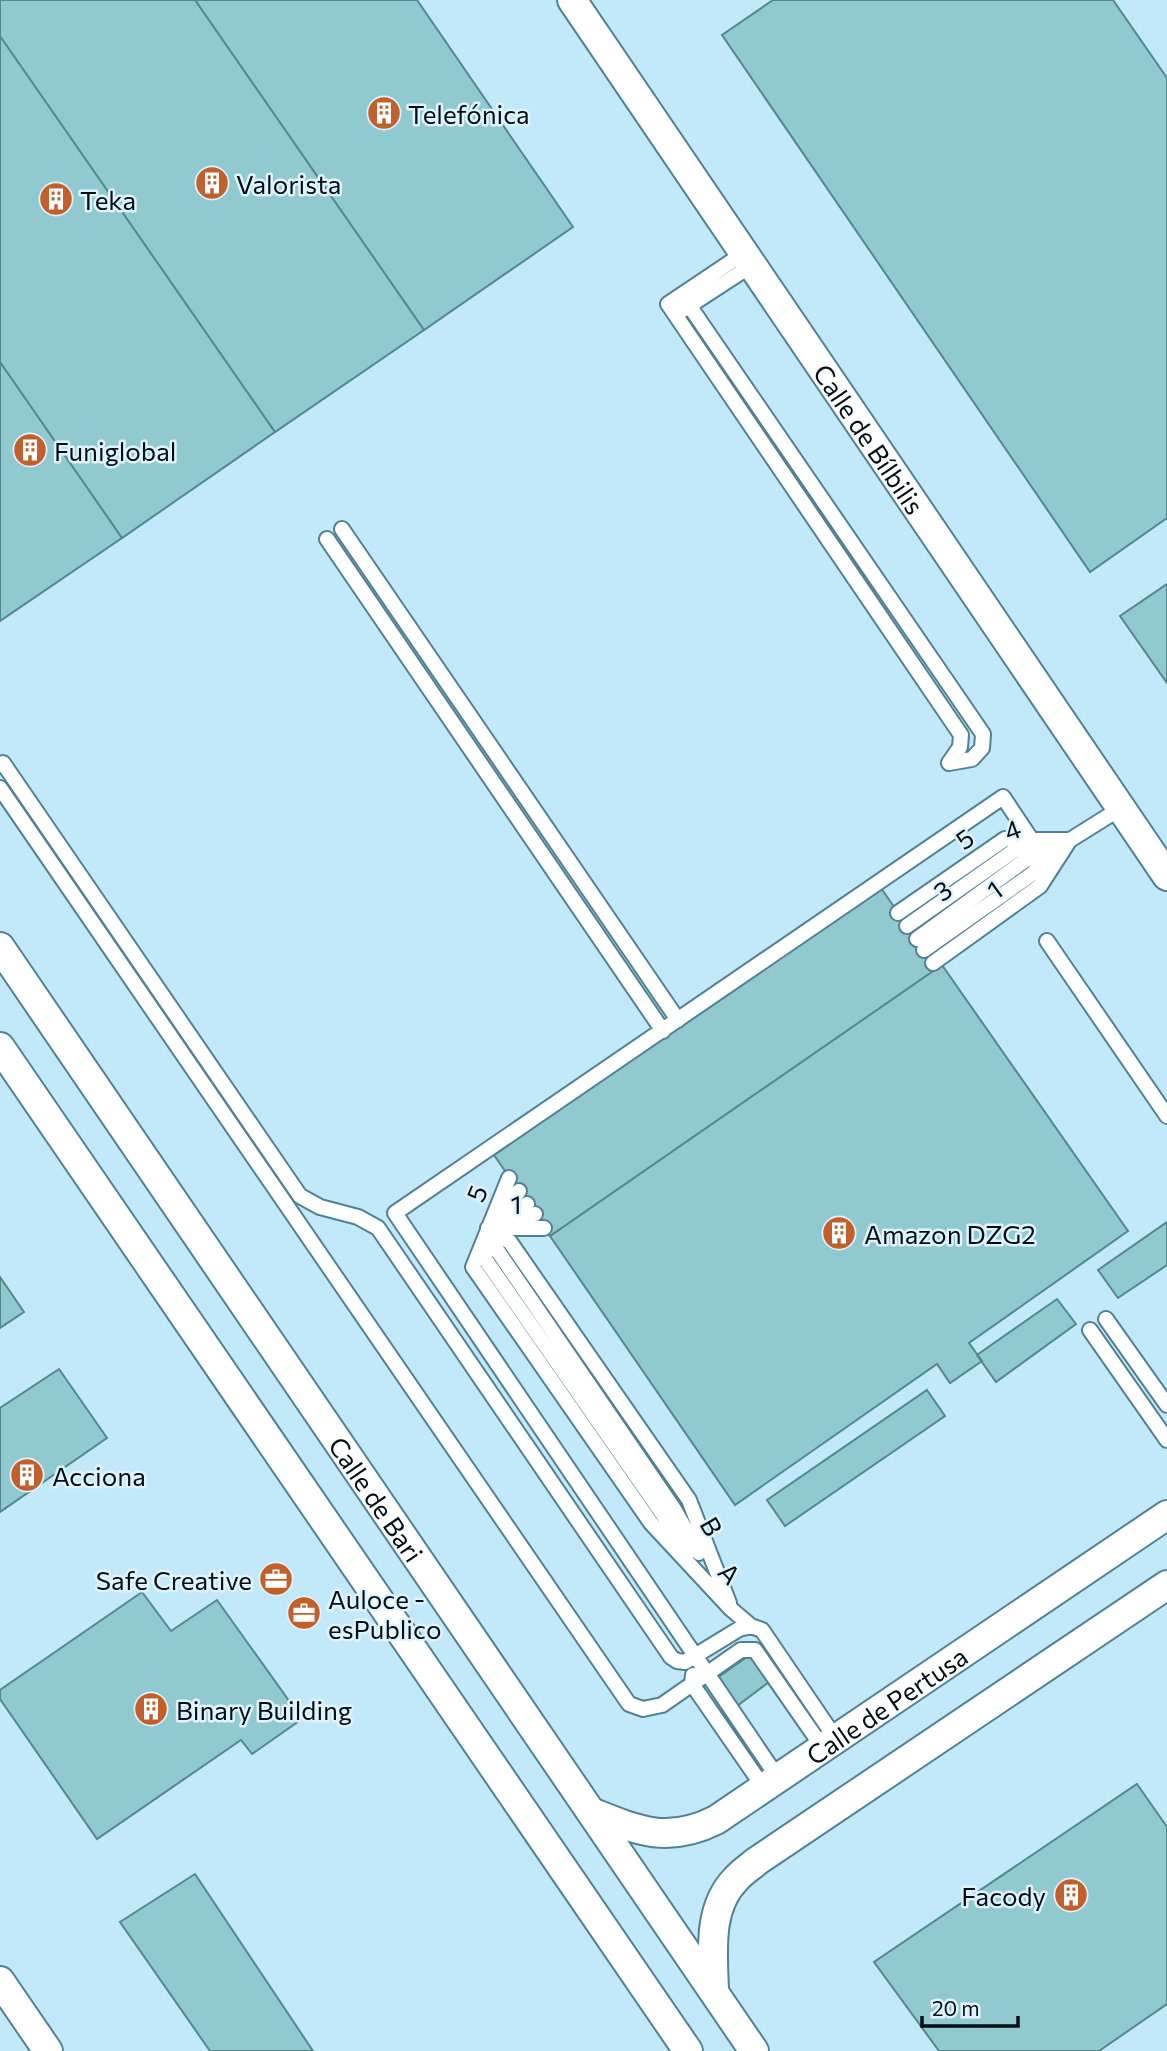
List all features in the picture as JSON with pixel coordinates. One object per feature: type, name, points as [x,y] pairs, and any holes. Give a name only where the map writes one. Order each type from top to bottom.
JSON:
[{"type":"street","name":"Calle de Bílbilis","points":[[572,0],[1167,876]]},
{"type":"street","name":"Calle de Bari","points":[[0,947],[754,2051]]},
{"type":"street","name":"Calle de Bari","points":[[0,1047],[688,2051]]},
{"type":"street","name":"Calle de Pertusa","points":[[590,1811],[629,1828],[661,1834],[695,1830],[716,1820],[1167,1515]]},
{"type":"street","points":[[714,1991],[712,1935],[720,1905],[734,1880],[757,1861],[1167,1585]]},
{"type":"street","points":[[0,1981],[48,2051]]},
{"type":"lane","points":[[686,300],[983,734],[982,748],[972,759],[949,763],[960,747],[961,735],[668,304],[686,300],[748,259]]},
{"type":"lane","points":[[342,529],[678,1020]]},
{"type":"lane","points":[[327,540],[663,1031]]},
{"type":"lane","points":[[1,764],[300,1196],[320,1208],[358,1217],[378,1228],[671,1657],[685,1662],[745,1627],[762,1630],[830,1743]]},
{"type":"lane","points":[[0,788],[629,1704],[643,1709],[662,1705],[741,1650],[755,1650]]},
{"type":"lane","points":[[771,1783],[696,1657],[395,1213],[1003,797],[1041,854],[1032,874],[920,945]]},
{"type":"lane","points":[[1070,840],[1121,808]]},
{"type":"lane","name":"5","points":[[898,913],[1005,839],[1041,854]]},
{"type":"lane","name":"1","points":[[933,963],[1040,886],[1041,854],[1070,840]]},
{"type":"lane","name":"4","points":[[907,926],[1015,850],[1041,854],[1070,840]]},
{"type":"lane","points":[[1047,941],[1167,1116]]},
{"type":"lane","name":"5","points":[[488,1228],[509,1178]]},
{"type":"lane","points":[[488,1228],[527,1203],[488,1228]]},
{"type":"lane","name":"1","points":[[488,1228],[544,1228]]},
{"type":"lane","name":"A","points":[[488,1228],[473,1267],[651,1523],[731,1609]]},
{"type":"lane","name":"B","points":[[488,1228],[497,1250],[674,1509],[731,1609]]},
{"type":"lane","points":[[1106,1319],[1167,1405]]},
{"type":"lane","points":[[1090,1330],[1167,1440]]},
{"type":"lane","points":[[731,1609],[745,1627],[755,1650],[830,1743]]},
{"type":"lane","points":[[696,1657],[692,1684],[771,1783]]},
{"type":"building","name":"Valorista","points":[[0,0],[195,0],[424,330],[275,432],[0,36]]},
{"type":"building","name":"Telefónica","points":[[195,0],[417,0],[573,227],[424,330]]},
{"type":"building","points":[[773,0],[1113,0],[1167,78],[1167,518],[1090,572],[722,35]]},
{"type":"building","name":"Teka","points":[[0,36],[275,432],[122,538],[0,362]]},
{"type":"building","name":"Funiglobal","points":[[0,362],[122,538],[0,621]]},
{"type":"building","points":[[1167,584],[1167,683],[1120,616]]},
{"type":"building","points":[[881,888],[933,963],[942,965],[550,1236],[494,1155]]},
{"type":"building","name":"Amazon DZG2","points":[[942,965],[1128,1231],[969,1343],[982,1361],[950,1383],[937,1364],[735,1505],[550,1236]]},
{"type":"building","points":[[1167,1222],[1167,1265],[1118,1298],[1098,1270]]},
{"type":"building","points":[[0,1277],[24,1312],[0,1328]]},
{"type":"building","points":[[1057,1299],[1076,1324],[996,1382],[977,1355]]},
{"type":"building","name":"Acciona","points":[[59,1369],[107,1438],[0,1512],[0,1408]]},
{"type":"building","points":[[927,1390],[945,1416],[785,1526],[767,1500]]},
{"type":"building","name":"Binary Building","points":[[142,1592],[171,1631],[217,1600],[302,1719],[252,1754],[241,1740],[97,1839],[0,1699],[0,1690]]},
{"type":"building","points":[[750,1655],[769,1682],[737,1706],[717,1678]]},
{"type":"building","name":"Facody","points":[[1137,1784],[1167,1827],[1167,2004],[1099,2051],[939,2051],[874,1962]]},
{"type":"building","points":[[195,1874],[313,2051],[210,2051],[120,1922]]},
{"type":"place","name":"Telefónica","points":[[384,113]]},
{"type":"place","name":"Valorista","points":[[212,183]]},
{"type":"place","name":"Teka","points":[[56,199]]},
{"type":"place","name":"Funiglobal","points":[[30,450]]},
{"type":"place","name":"Amazon DZG2","points":[[839,1233]]},
{"type":"place","name":"Acciona","points":[[27,1475]]},
{"type":"place","name":"Safe Creative","points":[[276,1579]]},
{"type":"place","name":"Auloce - esPublico","points":[[304,1613]]},
{"type":"place","name":"Binary Building","points":[[151,1709]]},
{"type":"place","name":"Facody","points":[[1071,1895]]}]
